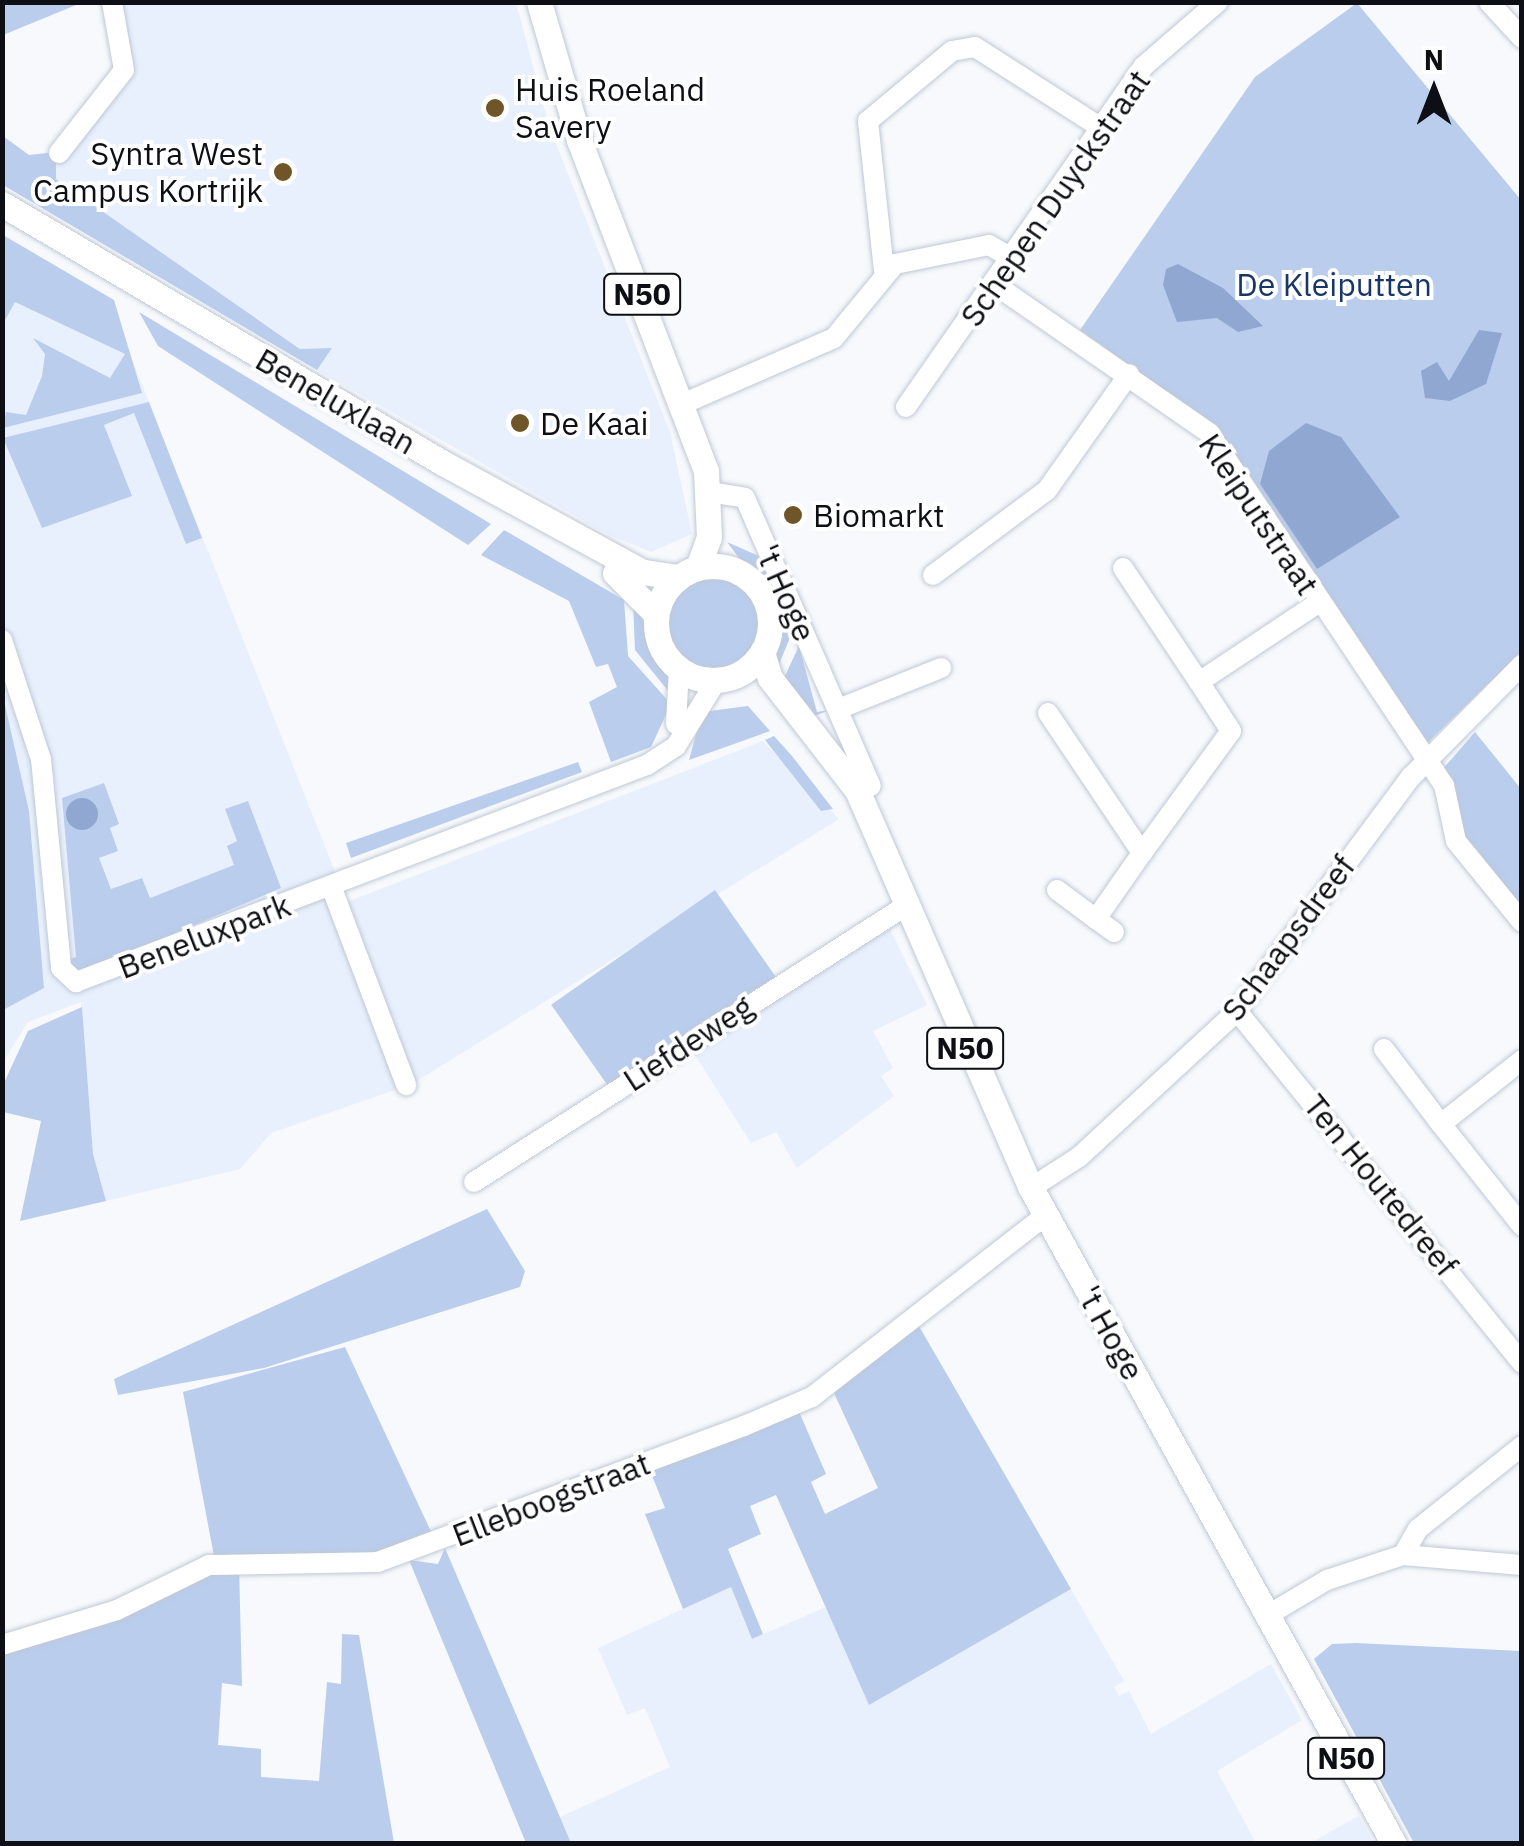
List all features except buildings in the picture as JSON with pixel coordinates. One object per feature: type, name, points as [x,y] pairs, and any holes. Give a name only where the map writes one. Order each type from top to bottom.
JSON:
[{"type":"main road","name":"'t Hoge","points":[[540,2],[596,186],[686,402],[716,492],[723,546],[734,570]]},
{"type":"main road","name":"Beneluxlaan","points":[[2,204],[443,463],[644,572],[688,572]]},
{"type":"main road","name":"Beneluxlaan","points":[[2,222],[636,586],[656,614]]},
{"type":"main road","name":"'t Hoge","points":[[688,572],[716,492]]},
{"type":"main road","points":[[688,572],[734,570]]},
{"type":"main road","name":"N50","points":[[734,570],[765,600],[762,652]]},
{"type":"main road","name":"N50","points":[[656,614],[688,572]]},
{"type":"main road","points":[[656,614],[661,646],[679,669]]},
{"type":"main road","name":"'t Hoge","points":[[762,652],[770,678],[866,796],[904,907],[1031,1188],[1394,1844]]},
{"type":"main road","points":[[726,678],[762,652]]},
{"type":"main road","name":"N50","points":[[679,669],[726,678]]},
{"type":"main road","name":"'t Hoge","points":[[726,678],[762,694],[866,796]]},
{"type":"street","points":[[60,153],[124,70],[112,2]]},
{"type":"street","name":"Schepen Duyckstraat","points":[[906,406],[1144,66],[1218,2]]},
{"type":"street","points":[[1490,2],[1522,38]]},
{"type":"street","points":[[884,271],[868,121],[952,51],[975,48],[1100,128]]},
{"type":"street","points":[[686,402],[834,338],[884,271],[990,246],[1010,257]]},
{"type":"street","name":"Kleiputstraat","points":[[994,284],[1209,432],[1422,764],[1444,785],[1456,841],[1522,922]]},
{"type":"street","points":[[934,575],[1036,501],[1129,374]]},
{"type":"street","name":"'t Hoge","points":[[716,492],[744,498],[838,709],[866,796]]},
{"type":"street","points":[[1096,919],[1231,732],[1123,568]]},
{"type":"street","points":[[1199,682],[1318,603]]},
{"type":"street","name":"Beneluxpark","points":[[2,640],[46,788],[66,978],[87,981],[664,754]]},
{"type":"street","name":"Schaapsdreef","points":[[1031,1188],[1079,1157],[1237,1011],[1422,764],[1522,665]]},
{"type":"street","points":[[838,709],[941,668]]},
{"type":"street","points":[[664,754],[683,696],[679,669]]},
{"type":"street","points":[[664,754],[726,678]]},
{"type":"street","points":[[1048,713],[1142,853]]},
{"type":"street","points":[[331,886],[406,1085]]},
{"type":"street","points":[[1057,890],[1114,932]]},
{"type":"street","name":"Liefdeweg","points":[[474,1182],[904,907]]},
{"type":"street","name":"Ten Houtedreef","points":[[1237,1011],[1522,1363]]},
{"type":"street","points":[[1384,1049],[1522,1226]]},
{"type":"street","points":[[1441,1124],[1522,1060]]},
{"type":"street","name":"Elleboogstraat","points":[[2,1646],[117,1610],[209,1565],[378,1562],[744,1426],[840,1377],[973,1263],[1046,1215]]},
{"type":"street","points":[[1404,1555],[1418,1528],[1522,1446]]},
{"type":"street","points":[[1268,1615],[1327,1580],[1404,1555],[1522,1564]]},
{"type":"shaded area","points":[[117,3],[516,3],[549,126],[670,432],[692,534],[651,552],[609,535],[317,370],[331,350],[301,349],[56,179],[56,152],[117,87]]},
{"type":"shaded area","points":[[3,248],[114,314],[347,902],[763,741],[839,819],[412,1084],[271,1133],[240,1169],[106,1201],[93,1154],[81,1002],[28,1022],[3,1062]]},
{"type":"shaded area","points":[[1178,264],[1223,288],[1263,326],[1238,332],[1217,318],[1177,322],[1163,285],[1166,269]]},
{"type":"shaded area","points":[[1479,330],[1502,333],[1486,384],[1450,401],[1425,398],[1421,371],[1437,362],[1449,381]]},
{"type":"shaded area","points":[[1306,423],[1341,437],[1400,517],[1317,569],[1260,484],[1269,451]]},
{"type":"shaded area","points":[[82,798],[93,803],[98,814],[93,825],[82,830],[71,825],[66,814],[71,803]]},
{"type":"shaded area","points":[[888,925],[927,1005],[873,1031],[893,1068],[881,1076],[894,1096],[797,1168],[776,1132],[751,1143],[688,1044]]},
{"type":"shaded area","points":[[731,1587],[752,1639],[826,1607],[869,1704],[1071,1589],[1124,1681],[1114,1687],[1119,1696],[1129,1691],[1151,1734],[1271,1664],[1302,1720],[1217,1771],[1256,1843],[571,1844],[560,1817],[670,1767],[645,1708],[627,1715],[598,1648]]},
{"type":"shaded area","points":[[1358,1816],[1374,1843],[1311,1843]]},
{"type":"green space","points":[[3,2],[81,2],[81,3],[3,35]]},
{"type":"green space","name":"De Kleiputten","points":[[1357,3],[1521,200],[1521,652],[1420,750],[1213,425],[1080,330],[1255,77]]},
{"type":"green space","points":[[3,136],[29,155],[56,152],[56,179],[300,349],[332,348],[317,370],[3,185]]},
{"type":"green space","points":[[3,235],[114,300],[142,393],[3,428],[6,412],[26,415],[42,376],[45,354],[33,338],[110,378],[125,354],[15,302],[3,324]]},
{"type":"green space","points":[[139,312],[491,524],[468,545],[158,346]]},
{"type":"green space","points":[[149,402],[202,538],[186,544],[134,413],[104,425],[132,496],[42,528],[3,438]]},
{"type":"green space","points":[[504,530],[624,600],[628,656],[671,704],[651,747],[611,762],[589,702],[617,687],[608,664],[596,667],[569,601],[481,555]]},
{"type":"green space","points":[[727,542],[759,556],[792,633],[774,676],[773,603]]},
{"type":"green space","points":[[712,576],[730,580],[745,590],[755,605],[759,623],[755,641],[745,656],[730,666],[712,670],[694,666],[679,656],[669,641],[665,623],[669,605],[679,590],[694,580]]},
{"type":"green space","points":[[633,602],[672,674],[669,692],[635,650]]},
{"type":"green space","points":[[799,646],[817,712],[830,710],[809,718],[784,678]]},
{"type":"green space","points":[[3,696],[29,811],[44,988],[3,1010]]},
{"type":"green space","points":[[748,706],[770,731],[689,760],[702,712]]},
{"type":"green space","points":[[1475,732],[1521,789],[1521,910],[1458,830],[1442,770]]},
{"type":"green space","points":[[774,736],[833,809],[821,811],[765,740]]},
{"type":"green space","points":[[578,762],[582,772],[351,858],[346,843]]},
{"type":"green space","points":[[104,783],[119,824],[110,828],[118,851],[99,858],[111,889],[142,878],[150,898],[234,865],[227,846],[237,841],[225,809],[248,801],[281,888],[79,974],[67,960],[76,957],[62,798]]},
{"type":"green space","points":[[715,890],[777,978],[613,1093],[551,1005]]},
{"type":"green space","points":[[82,1007],[93,1154],[106,1201],[20,1221],[41,1121],[3,1112],[3,1085],[28,1031]]},
{"type":"green space","points":[[487,1209],[525,1271],[520,1287],[264,1368],[118,1395],[114,1379]]},
{"type":"green space","points":[[916,1321],[1071,1589],[869,1705],[776,1495],[750,1506],[761,1534],[728,1549],[763,1634],[752,1639],[731,1587],[683,1609],[645,1514],[665,1508],[649,1468],[797,1407],[826,1474],[811,1482],[825,1514],[878,1488],[833,1391]]},
{"type":"green space","points":[[345,1347],[434,1538],[379,1557],[214,1556],[183,1392]]},
{"type":"green space","points":[[445,1548],[571,1843],[526,1843],[409,1560],[438,1564]]},
{"type":"green space","points":[[239,1565],[242,1686],[222,1683],[218,1745],[261,1749],[261,1777],[319,1781],[327,1682],[341,1684],[342,1634],[359,1635],[394,1843],[3,1843],[2,1652]]},
{"type":"green space","points":[[1332,1644],[1521,1651],[1521,1843],[1414,1843],[1314,1659]]},
{"type":"place","name":"Huis Roeland Savery","points":[[495,108]]},
{"type":"place","name":"Syntra West Campus Kortrijk","points":[[283,172]]},
{"type":"place","name":"De Kaai","points":[[520,423]]},
{"type":"place","name":"Biomarkt","points":[[793,515]]}]
